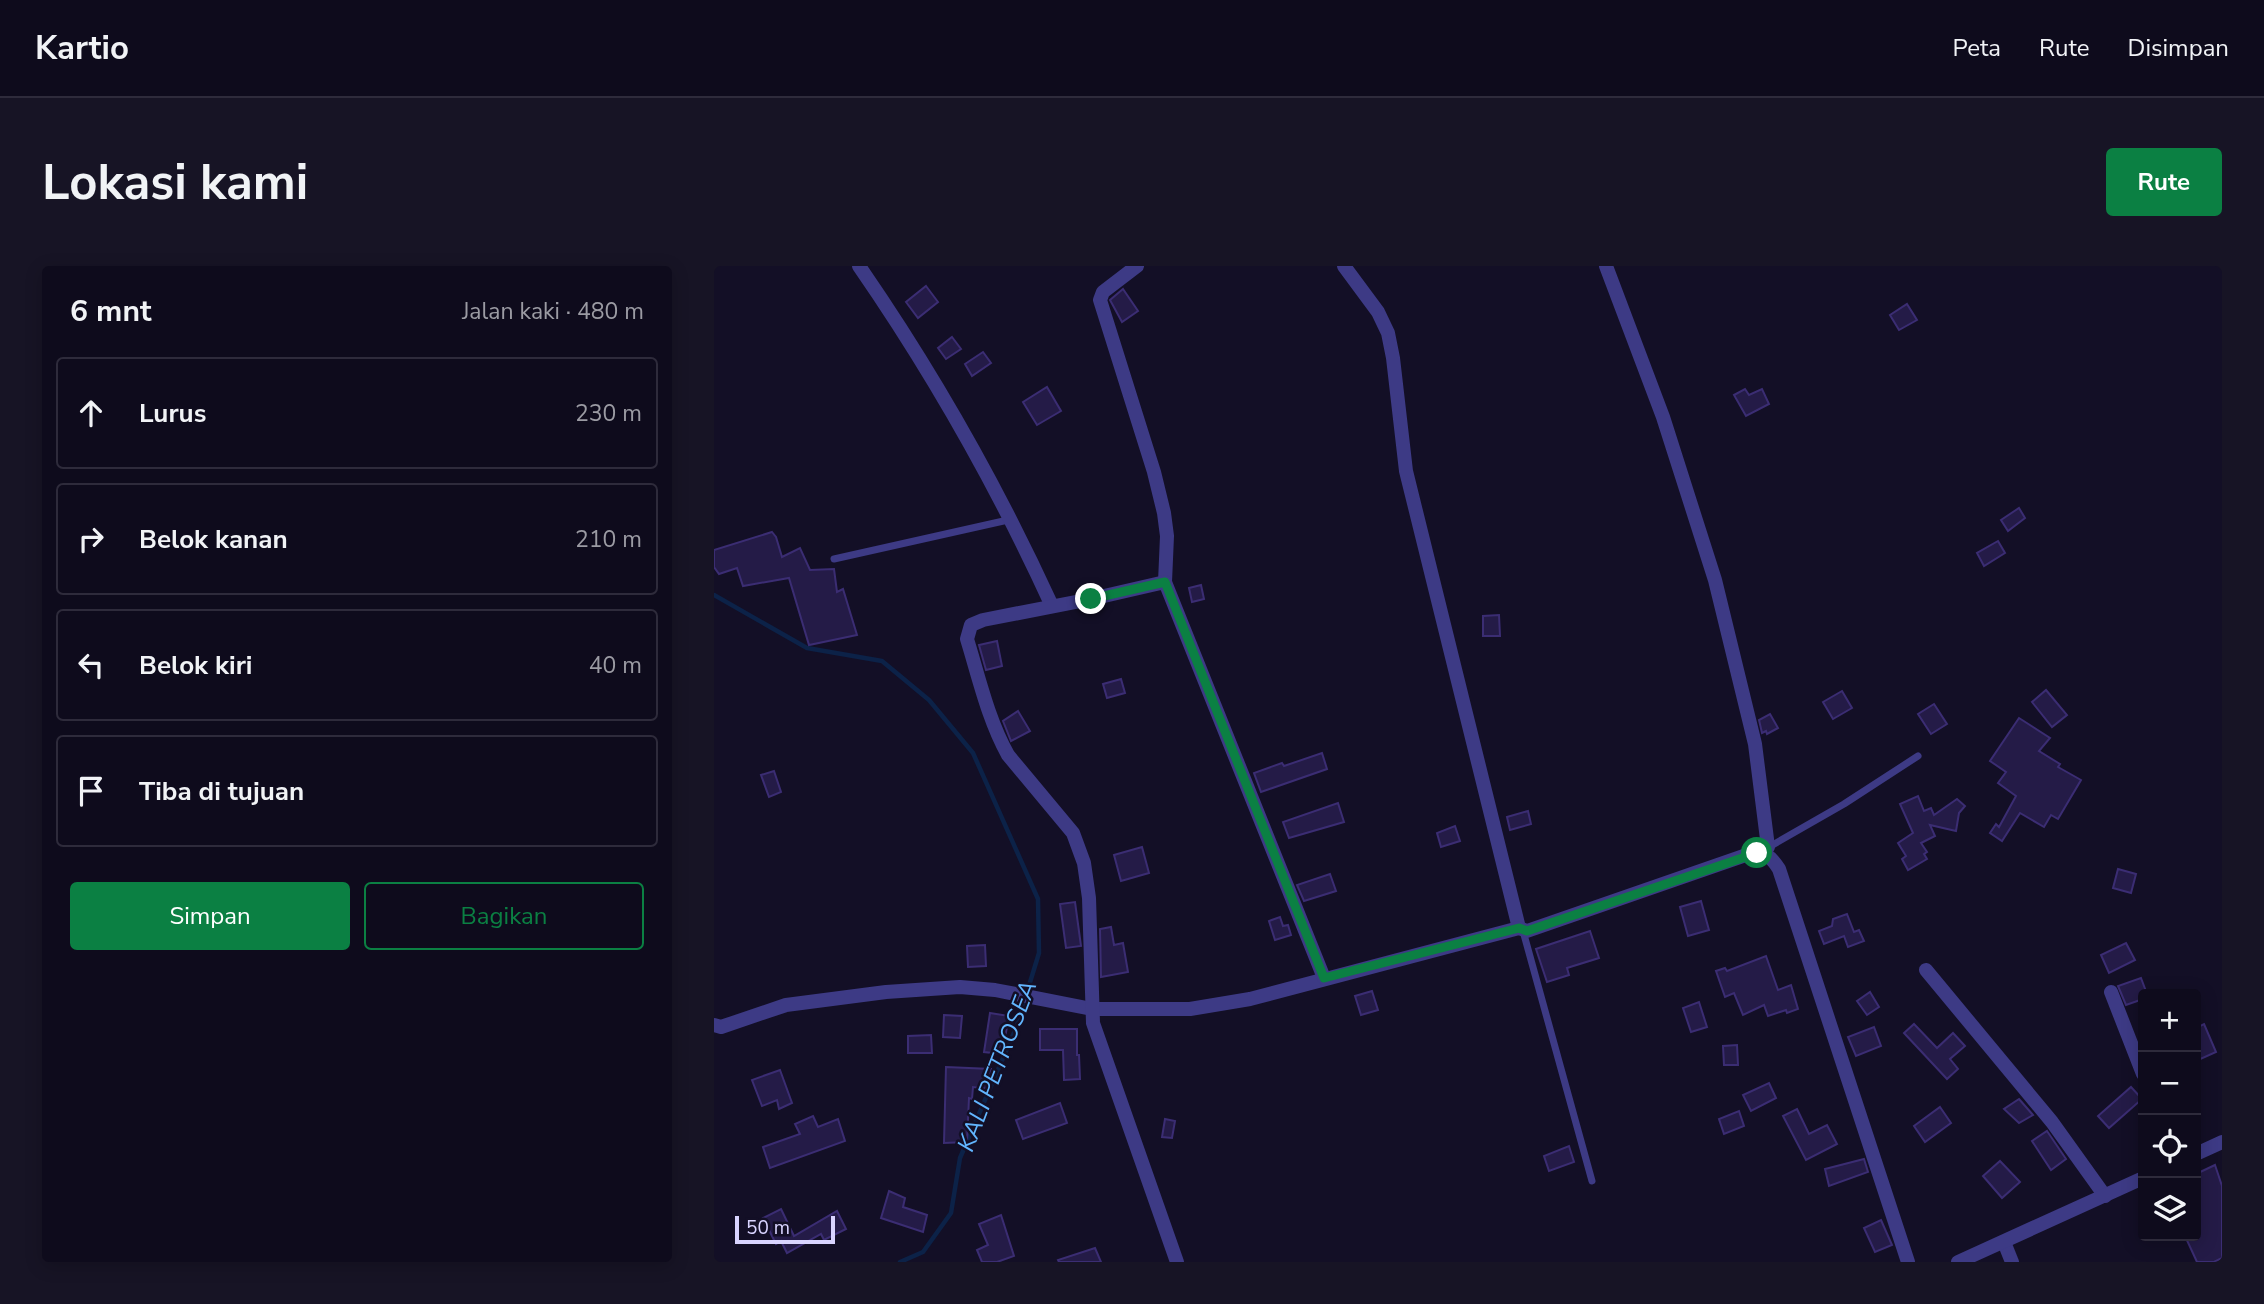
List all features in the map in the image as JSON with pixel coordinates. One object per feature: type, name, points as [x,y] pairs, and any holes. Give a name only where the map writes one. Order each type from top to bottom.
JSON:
[{"type":"street","points":[[859,266],[899,324],[955,419],[1052,606]]},
{"type":"street","points":[[1137,266],[1102,292],[1100,300],[1154,472],[1164,513],[1167,536],[1165,582],[1324,978]]},
{"type":"street","points":[[1344,266],[1378,312],[1388,333],[1406,471],[1521,930]]},
{"type":"street","points":[[1606,266],[1663,416],[1715,580],[1755,744],[1767,850],[1779,869],[1908,1262]]},
{"type":"street","points":[[1165,582],[983,620],[971,625],[967,639],[993,726],[1001,742],[1008,755],[1073,833],[1084,863],[1089,898],[1092,1009],[1096,1033],[1177,1262]]},
{"type":"street","points":[[714,1025],[721,1027],[779,1007],[886,992],[972,987],[1092,1009],[1190,1009],[1250,999],[1521,930],[1767,850]]},
{"type":"street","points":[[1926,970],[2052,1122],[2105,1196]]},
{"type":"street","points":[[2111,992],[2138,1061]]},
{"type":"street","points":[[2201,1152],[2222,1142]]},
{"type":"street","points":[[1958,1262],[2138,1180]]},
{"type":"street","points":[[2004,1242],[2012,1262]]},
{"type":"lane","points":[[834,559],[1009,520]]},
{"type":"lane","points":[[1767,850],[1919,756]]},
{"type":"lane","points":[[1521,930],[1592,1181]]},
{"type":"building","points":[[926,286],[938,302],[918,318],[906,302]]},
{"type":"building","points":[[1123,289],[1138,311],[1122,322],[1110,300]]},
{"type":"building","points":[[1907,304],[1917,320],[1899,330],[1890,315]]},
{"type":"building","points":[[952,337],[961,349],[946,359],[938,348]]},
{"type":"building","points":[[983,352],[991,363],[972,376],[965,364]]},
{"type":"building","points":[[1047,387],[1061,411],[1037,425],[1023,402]]},
{"type":"building","points":[[1745,389],[1749,395],[1762,389],[1769,404],[1746,416],[1734,395]]},
{"type":"building","points":[[2019,508],[2025,518],[2008,531],[2001,520]]},
{"type":"building","points":[[772,532],[782,557],[800,548],[810,570],[834,569],[837,592],[843,589],[857,635],[809,645],[789,578],[743,586],[737,568],[719,574],[714,567],[714,550]]},
{"type":"building","points":[[1998,541],[2005,553],[1984,566],[1977,553]]},
{"type":"building","points":[[1201,585],[1204,599],[1192,602],[1189,588]]},
{"type":"building","points":[[1499,615],[1500,636],[1483,636],[1483,616]]},
{"type":"building","points":[[997,641],[1002,666],[986,670],[979,645]]},
{"type":"building","points":[[1121,679],[1125,693],[1107,698],[1103,684]]},
{"type":"building","points":[[2046,690],[2067,715],[2052,727],[2032,702]]},
{"type":"building","points":[[1842,691],[1852,708],[1833,719],[1823,702]]},
{"type":"building","points":[[1934,704],[1947,724],[1931,734],[1918,714]]},
{"type":"building","points":[[1018,711],[1030,731],[1011,741],[1003,721]]},
{"type":"building","points":[[1770,714],[1778,728],[1767,734],[1766,731],[1762,733],[1759,720]]},
{"type":"building","points":[[2019,718],[2050,738],[2039,751],[2060,764],[2058,767],[2081,780],[2058,819],[2051,815],[2044,827],[2020,813],[2002,841],[1990,833],[1996,824],[1999,827],[2016,796],[1998,783],[2006,772],[1990,761]]},
{"type":"building","points":[[1322,753],[1327,769],[1261,792],[1254,773]]},
{"type":"building","points":[[774,771],[781,792],[769,797],[761,775]]},
{"type":"building","points":[[1918,796],[1924,811],[1931,808],[1934,815],[1957,799],[1965,806],[1959,813],[1956,831],[1930,825],[1935,836],[1921,843],[1927,852],[1924,854],[1927,859],[1908,870],[1902,859],[1906,856],[1898,843],[1913,833],[1900,804]]},
{"type":"building","points":[[1338,803],[1344,822],[1289,838],[1283,822]]},
{"type":"building","points":[[1528,811],[1531,824],[1510,830],[1507,817]]},
{"type":"building","points":[[1455,826],[1460,841],[1441,847],[1437,833]]},
{"type":"building","points":[[1142,847],[1149,873],[1121,881],[1114,855]]},
{"type":"building","points":[[2118,869],[2136,874],[2131,893],[2113,888]]},
{"type":"building","points":[[1330,874],[1336,891],[1304,901],[1297,885]]},
{"type":"building","points":[[1701,901],[1709,930],[1688,936],[1680,907]]},
{"type":"building","points":[[1075,902],[1081,946],[1066,948],[1060,904]]},
{"type":"building","points":[[1847,914],[1854,932],[1859,930],[1864,941],[1848,947],[1844,936],[1824,944],[1819,931],[1832,926],[1833,919]]},
{"type":"building","points":[[1280,917],[1283,926],[1288,925],[1291,935],[1275,940],[1269,921]]},
{"type":"building","points":[[1111,927],[1114,945],[1123,943],[1128,972],[1101,977],[1100,929]]},
{"type":"building","points":[[1590,931],[1599,958],[1567,968],[1569,975],[1547,982],[1536,949]]},
{"type":"building","points":[[2126,943],[2135,960],[2109,973],[2101,955]]},
{"type":"building","points":[[985,945],[986,966],[968,967],[967,946]]},
{"type":"building","points":[[1766,956],[1778,990],[1791,985],[1798,1009],[1768,1016],[1764,1005],[1743,1015],[1734,993],[1725,997],[1716,971],[1725,968],[1727,971]]},
{"type":"building","points":[[2141,978],[2145,989],[2138,989],[2138,1001],[2126,1005],[2118,986]]},
{"type":"building","points":[[1372,991],[1378,1010],[1361,1015],[1355,996]]},
{"type":"building","points":[[1870,992],[1879,1007],[1867,1015],[1857,1001]]},
{"type":"building","points":[[1699,1002],[1707,1027],[1691,1032],[1683,1008]]},
{"type":"building","points":[[990,1013],[1009,1016],[1002,1054],[984,1052]]},
{"type":"building","points":[[944,1015],[962,1016],[960,1038],[943,1037]]},
{"type":"building","points":[[1914,1024],[1937,1048],[1953,1033],[1965,1046],[1950,1059],[1958,1069],[1947,1079],[1904,1033]]},
{"type":"building","points":[[2204,1024],[2216,1052],[2201,1059],[2201,1052],[2201,1026]]},
{"type":"building","points":[[1874,1027],[1881,1046],[1856,1056],[1848,1037]]},
{"type":"building","points":[[1040,1029],[1077,1029],[1080,1079],[1064,1080],[1063,1050],[1040,1050]]},
{"type":"building","points":[[931,1035],[932,1053],[908,1053],[908,1036]]},
{"type":"building","points":[[1737,1045],[1738,1065],[1724,1065],[1723,1046]]},
{"type":"building","points":[[946,1067],[991,1069],[990,1089],[973,1087],[972,1099],[969,1098],[967,1142],[944,1143]]},
{"type":"building","points":[[780,1070],[792,1103],[779,1109],[777,1100],[762,1106],[752,1080]]},
{"type":"building","points":[[1769,1083],[1776,1098],[1751,1111],[1743,1095]]},
{"type":"building","points":[[2131,1087],[2138,1095],[2138,1103],[2109,1128],[2098,1116]]},
{"type":"building","points":[[2019,1099],[2033,1115],[2019,1123],[2004,1109]]},
{"type":"building","points":[[1060,1103],[1067,1123],[1023,1139],[1016,1120]]},
{"type":"building","points":[[1940,1107],[1951,1123],[1925,1142],[1914,1126]]},
{"type":"building","points":[[1797,1109],[1809,1134],[1827,1125],[1837,1144],[1806,1160],[1783,1116]]},
{"type":"building","points":[[1739,1111],[1744,1126],[1724,1134],[1719,1119]]},
{"type":"building","points":[[813,1116],[818,1127],[838,1119],[845,1141],[770,1168],[763,1147],[800,1134],[795,1124]]},
{"type":"building","points":[[1165,1119],[1175,1121],[1172,1138],[1162,1137]]},
{"type":"building","points":[[2047,1131],[2066,1159],[2051,1170],[2032,1141]]},
{"type":"building","points":[[1569,1146],[1574,1162],[1549,1171],[1544,1156]]},
{"type":"building","points":[[1864,1159],[1868,1172],[1829,1186],[1825,1169]]},
{"type":"building","points":[[2000,1161],[2020,1182],[2002,1198],[1983,1176]]},
{"type":"building","points":[[2215,1165],[2222,1186],[2222,1258],[2214,1262],[2197,1262],[2187,1241],[2201,1241],[2201,1172]]},
{"type":"building","points":[[889,1191],[905,1198],[903,1207],[927,1215],[923,1232],[881,1218]]},
{"type":"building","points":[[781,1209],[794,1236],[837,1211],[846,1229],[824,1240],[821,1234],[787,1253],[781,1241],[776,1244],[763,1218]]},
{"type":"building","points":[[1001,1215],[1014,1256],[997,1262],[982,1262],[977,1250],[988,1245],[979,1224]]},
{"type":"building","points":[[1881,1220],[1892,1245],[1875,1252],[1864,1228]]},
{"type":"building","points":[[1095,1248],[1101,1262],[1058,1260]]},
{"type":"waterway","name":"KALI PETROSEA","points":[[714,595],[807,648],[882,661],[929,700],[973,753],[1038,899],[1039,953],[1016,1028],[960,1158],[951,1213],[923,1252],[900,1262]]},
{"type":"route","points":[[1091,599],[1165,582],[1324,978],[1519,928],[1523,932],[1527,931],[1757,853]]}]
